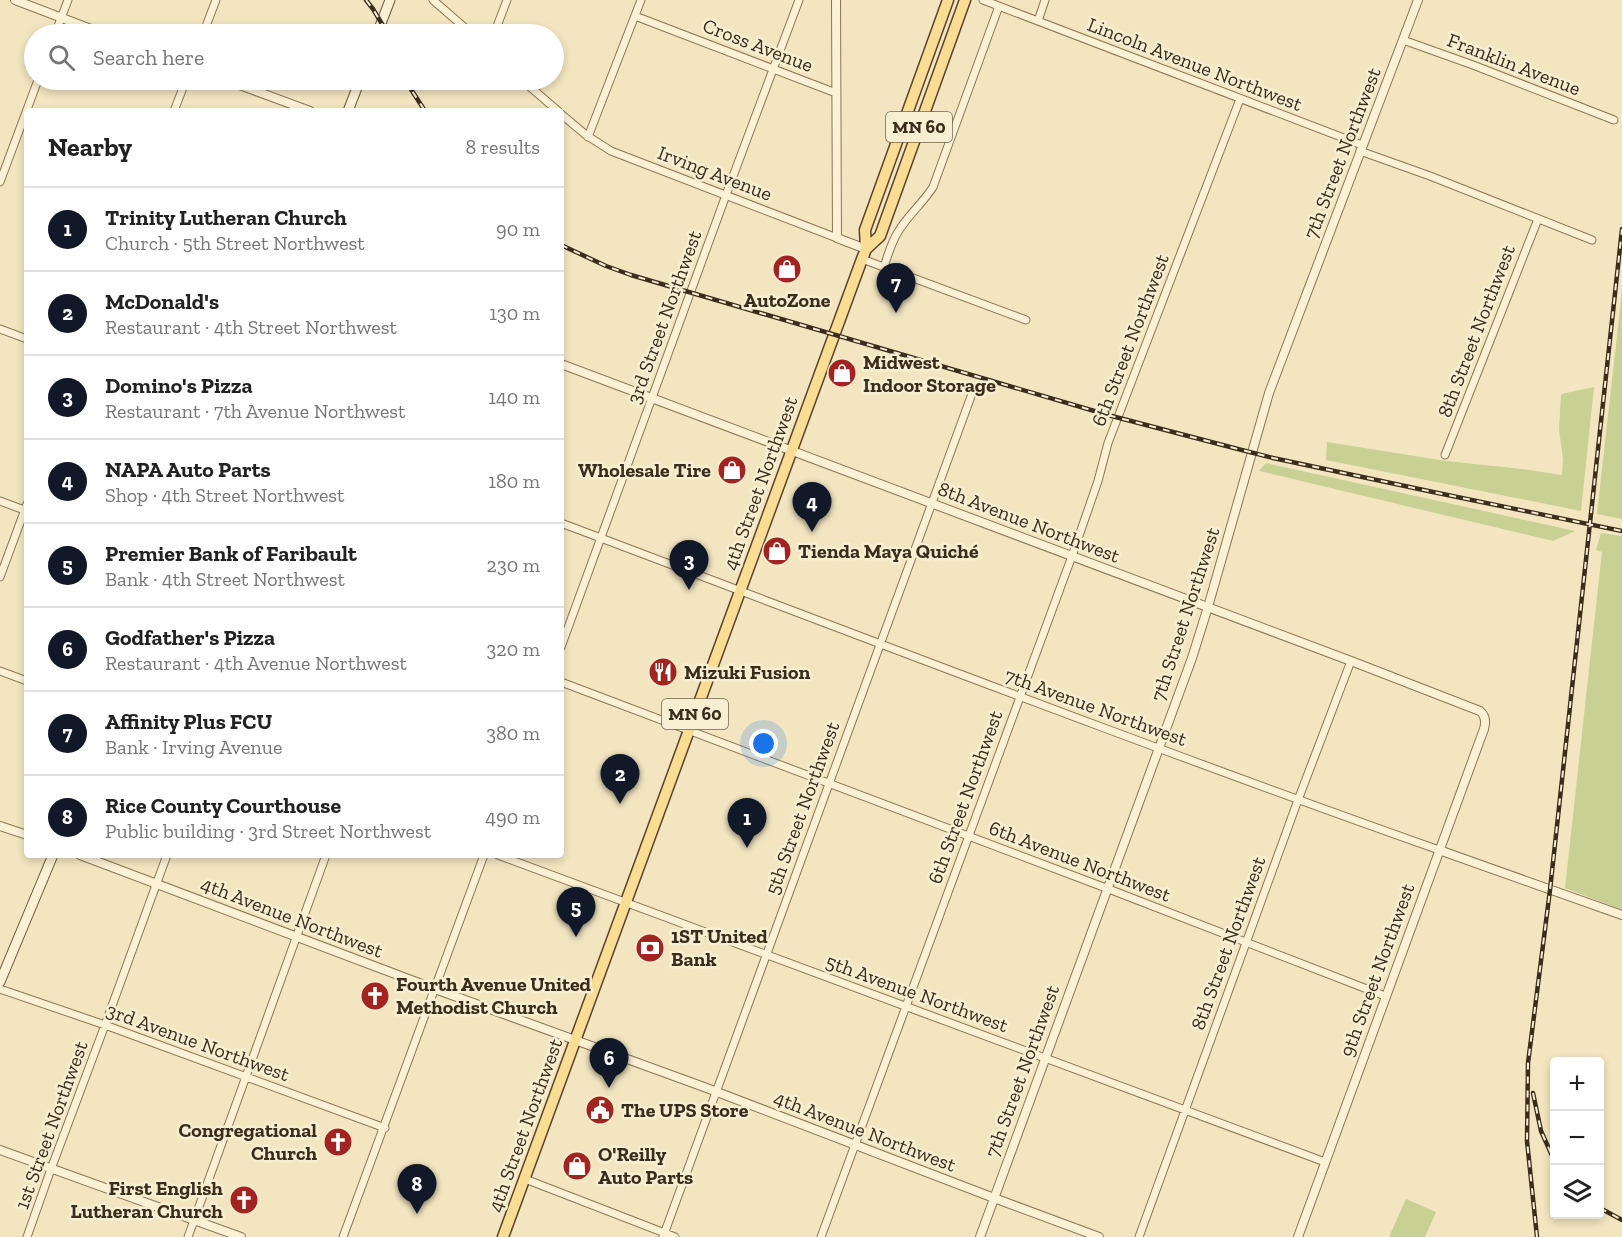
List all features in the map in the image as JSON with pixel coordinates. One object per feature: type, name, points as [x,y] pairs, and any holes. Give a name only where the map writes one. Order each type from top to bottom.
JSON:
[{"type":"main road","points":[[381,24],[390,0]]},
{"type":"main road","name":"MN 60","points":[[864,254],[865,230],[948,0]]},
{"type":"main road","name":"MN 60","points":[[864,254],[879,236],[964,0]]},
{"type":"main road","points":[[349,108],[356,90]]},
{"type":"main road","name":"4th Street Northwest","points":[[503,1237],[864,254]]},
{"type":"main road","points":[[0,982],[52,858]]},
{"type":"street","points":[[15,0],[77,24]]},
{"type":"street","points":[[59,24],[68,0]]},
{"type":"street","points":[[207,24],[216,0]]},
{"type":"street","points":[[433,0],[461,24]]},
{"type":"street","points":[[498,24],[507,0]]},
{"type":"street","points":[[588,137],[641,0]]},
{"type":"street","name":"3rd Street Northwest","points":[[564,639],[726,195],[800,0]]},
{"type":"street","points":[[836,0],[837,238]]},
{"type":"street","name":"Lincoln Avenue Northwest","points":[[983,0],[1240,99],[1592,240]]},
{"type":"street","points":[[1038,21],[1045,0]]},
{"type":"street","name":"7th Street Northwest","points":[[980,1237],[1192,658],[1269,393],[1418,0]]},
{"type":"street","points":[[884,267],[898,232],[933,187],[999,6]]},
{"type":"street","name":"Cross Avenue","points":[[635,16],[836,93]]},
{"type":"street","name":"Franklin Avenue","points":[[1402,40],[1614,120]]},
{"type":"street","points":[[28,108],[34,90]]},
{"type":"street","points":[[175,108],[182,90]]},
{"type":"street","points":[[253,90],[302,108]]},
{"type":"street","name":"Irving Avenue","points":[[534,90],[555,108]]},
{"type":"street","name":"6th Street Northwest","points":[[821,1237],[1072,555],[1098,482],[1108,443],[1240,99]]},
{"type":"street","name":"Irving Avenue","points":[[564,116],[588,137],[611,151],[837,238],[884,267],[1026,320]]},
{"type":"street","points":[[0,182],[24,118]]},
{"type":"street","name":"8th Street Northwest","points":[[1445,455],[1538,219]]},
{"type":"street","points":[[0,329],[24,338]]},
{"type":"street","name":"8th Avenue Northwest","points":[[564,365],[1072,555],[1484,714]]},
{"type":"street","name":"5th Street Northwest","points":[[664,1235],[973,391]]},
{"type":"street","points":[[0,501],[24,507]]},
{"type":"street","points":[[0,577],[24,513]]},
{"type":"street","name":"7th Avenue Northwest","points":[[564,524],[1158,749],[1622,915]]},
{"type":"street","name":"8th Street Northwest","points":[[1139,1237],[1350,661]]},
{"type":"street","points":[[0,671],[24,680]]},
{"type":"street","name":"6th Avenue Northwest","points":[[564,683],[1385,996]]},
{"type":"street","name":"9th Street Northwest","points":[[1298,1237],[1484,729],[1486,722],[1484,714]]},
{"type":"street","points":[[0,826],[24,834]]},
{"type":"street","name":"4th Avenue Northwest","points":[[88,858],[1099,1237]]},
{"type":"street","name":"1st Street Northwest","points":[[27,1237],[166,858]]},
{"type":"street","points":[[188,1237],[325,858]]},
{"type":"street","points":[[344,1237],[483,858]]},
{"type":"street","name":"5th Avenue Northwest","points":[[506,858],[1325,1162]]},
{"type":"street","name":"3rd Avenue Northwest","points":[[0,989],[385,1128]]},
{"type":"street","points":[[0,1150],[241,1237]]},
{"type":"street","points":[[525,1179],[664,1235],[675,1237]]},
{"type":"green space","points":[[1622,291],[1622,519],[1597,514]]},
{"type":"green space","points":[[1594,387],[1581,511],[1326,460],[1327,442],[1446,461],[1562,475],[1563,459],[1559,430],[1561,394]]},
{"type":"green space","points":[[1266,463],[1575,531],[1553,541],[1259,471]]},
{"type":"green space","points":[[1601,533],[1622,536],[1622,910],[1565,888],[1602,552],[1596,550]]},
{"type":"green space","points":[[1406,1199],[1436,1212],[1425,1237],[1389,1237]]},
{"type":"railway","points":[[366,0],[382,24]]},
{"type":"railway","points":[[411,90],[423,108]]},
{"type":"railway","points":[[1537,1237],[1527,1141],[1528,1063],[1550,890],[1622,229]]},
{"type":"railway","points":[[564,246],[631,275],[1108,415],[1273,458],[1622,531]]},
{"type":"railway","points":[[1533,1093],[1541,1131],[1550,1151]]},
{"type":"railway","points":[[1604,1210],[1622,1220]]},
{"type":"place","name":"AutoZone","points":[[787,269]]},
{"type":"place","name":"Affinity Plus FCU","points":[[896,313]]},
{"type":"place","name":"Midwest Indoor Storage","points":[[842,373]]},
{"type":"place","name":"Wholesale Tire","points":[[732,470]]},
{"type":"place","name":"NAPA Auto Parts","points":[[812,532]]},
{"type":"place","name":"Tienda Maya Quiché","points":[[777,551]]},
{"type":"place","name":"Domino's Pizza","points":[[689,590]]},
{"type":"place","name":"Mizuki Fusion","points":[[663,672]]},
{"type":"place","name":"McDonald's","points":[[620,804]]},
{"type":"place","name":"Trinity Lutheran Church","points":[[747,848]]},
{"type":"place","name":"Premier Bank of Faribault","points":[[576,937]]},
{"type":"place","name":"1ST United Bank","points":[[650,948]]},
{"type":"place","name":"Fourth Avenue United Methodist Church","points":[[375,996]]},
{"type":"place","name":"Godfather's Pizza","points":[[609,1088]]},
{"type":"place","name":"The UPS Store","points":[[600,1110]]},
{"type":"place","name":"Congregational Church","points":[[338,1142]]},
{"type":"place","name":"O'Reilly Auto Parts","points":[[577,1166]]},
{"type":"place","name":"First English Lutheran Church","points":[[244,1200]]},
{"type":"place","name":"Rice County Courthouse","points":[[417,1214]]}]
